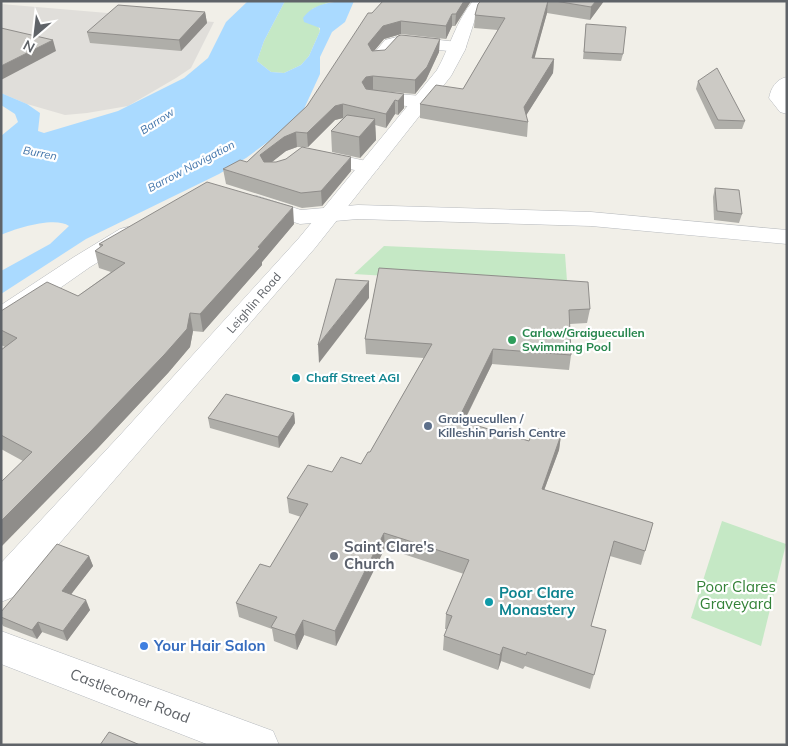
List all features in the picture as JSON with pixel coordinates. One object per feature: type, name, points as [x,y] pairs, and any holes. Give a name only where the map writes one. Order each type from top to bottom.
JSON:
[{"type":"street","name":"Leighlin Road","points":[[1,587],[140,434],[331,214],[445,72],[458,47],[469,15],[482,1]]},
{"type":"street","points":[[378,58],[391,43],[401,41],[458,47]]},
{"type":"street","points":[[787,82],[780,90],[778,98],[787,108]]},
{"type":"street","points":[[373,97],[422,102]]},
{"type":"street","points":[[331,138],[303,157],[369,167]]},
{"type":"street","points":[[235,195],[300,217],[358,212],[592,219],[787,237]]},
{"type":"street","points":[[1,316],[82,262],[148,222]]},
{"type":"street","name":"Castlecomer Road","points":[[1,647],[260,745]]},
{"type":"shaded area","points":[[1,4],[214,22],[191,68],[176,78],[128,106],[65,115],[27,104],[1,93]]},
{"type":"green space","points":[[285,1],[332,1],[312,9],[320,31],[309,56],[301,65],[284,73],[271,72],[257,61],[264,41]]},
{"type":"green space","points":[[384,246],[565,254],[567,281],[553,286],[354,274]]},
{"type":"green space","name":"Poor Clares Graveyard","points":[[722,521],[786,544],[761,646],[691,618]]},
{"type":"water","points":[[248,1],[285,1],[264,41],[257,61],[271,72],[284,73],[301,65],[309,56],[320,31],[320,28],[304,22],[303,18],[319,6],[340,1],[354,1],[345,22],[332,32],[320,57],[320,74],[303,111],[284,130],[246,158],[219,174],[86,239],[1,294],[1,271],[50,244],[69,226],[55,222],[36,224],[1,235],[1,136],[18,122],[15,114],[1,105],[1,93],[27,104],[40,113],[38,131],[44,133],[118,111],[184,78],[208,58],[226,22]]},
{"type":"building","points":[[383,1],[464,1],[456,14],[452,14],[446,26],[401,21],[383,26],[368,44],[372,51],[385,50],[401,35],[440,39],[427,67],[415,80],[373,76],[366,77],[362,82],[366,89],[404,94],[398,101],[395,100],[386,114],[343,104],[335,106],[307,133],[296,132],[284,137],[260,155],[264,162],[276,162],[286,159],[302,147],[351,157],[321,191],[301,193],[223,169],[240,160],[247,162],[307,106],[368,13],[372,13]]},
{"type":"building","points":[[481,1],[548,1],[532,58],[554,59],[524,107],[528,122],[420,104],[436,85],[463,89],[505,18],[475,15],[478,4]]},
{"type":"building","points":[[555,1],[596,1],[591,7]]},
{"type":"building","points":[[118,5],[205,12],[179,40],[87,32]]},
{"type":"building","points":[[586,24],[626,27],[623,54],[584,52]]},
{"type":"building","points":[[1,28],[53,40],[1,66]]},
{"type":"building","points":[[717,68],[745,121],[718,120],[698,81]]},
{"type":"building","points":[[347,115],[375,119],[359,137],[331,131]]},
{"type":"building","points":[[207,182],[293,207],[258,247],[260,248],[200,314],[190,313],[187,329],[164,355],[1,521],[1,482],[32,452],[1,435],[1,350],[17,338],[1,330],[1,311],[47,282],[78,296],[125,263],[95,251],[103,245],[99,244]]},
{"type":"building","points":[[715,188],[739,190],[742,214],[717,211]]},
{"type":"building","points":[[379,268],[588,282],[590,309],[569,310],[571,355],[493,349],[458,420],[529,441],[534,428],[561,435],[542,489],[653,523],[645,551],[614,541],[591,626],[606,630],[594,675],[527,652],[526,655],[503,647],[500,655],[444,636],[452,616],[446,614],[469,560],[384,533],[335,631],[303,620],[295,635],[271,627],[277,617],[236,603],[260,564],[270,567],[308,504],[287,498],[308,465],[332,472],[341,457],[361,464],[368,452],[370,452],[432,344],[365,339]]},
{"type":"building","points":[[336,279],[369,281],[318,345]]},
{"type":"building","points":[[226,394],[294,413],[278,437],[208,418]]},
{"type":"building","points":[[57,544],[89,556],[62,591],[86,600],[63,631],[38,622],[32,630],[1,617],[1,612]]},
{"type":"building","points":[[109,732],[140,745],[100,745]]},
{"type":"place","name":"Carlow/Graiguecullen Swimming Pool","points":[[512,340]]},
{"type":"place","name":"Chaff Street AGI","points":[[296,378]]},
{"type":"place","name":"Graiguecullen / Killeshin Parish Centre","points":[[428,426]]},
{"type":"place","name":"Saint Clare's Church","points":[[334,556]]},
{"type":"place","name":"Poor Clare Monastery","points":[[489,602]]},
{"type":"place","name":"Your Hair Salon","points":[[144,646]]},
{"type":"water label","name":"Barrow","points":[[157,121]]},
{"type":"water label","name":"Burren","points":[[40,153]]},
{"type":"water label","name":"Barrow Navigation","points":[[191,166]]}]
